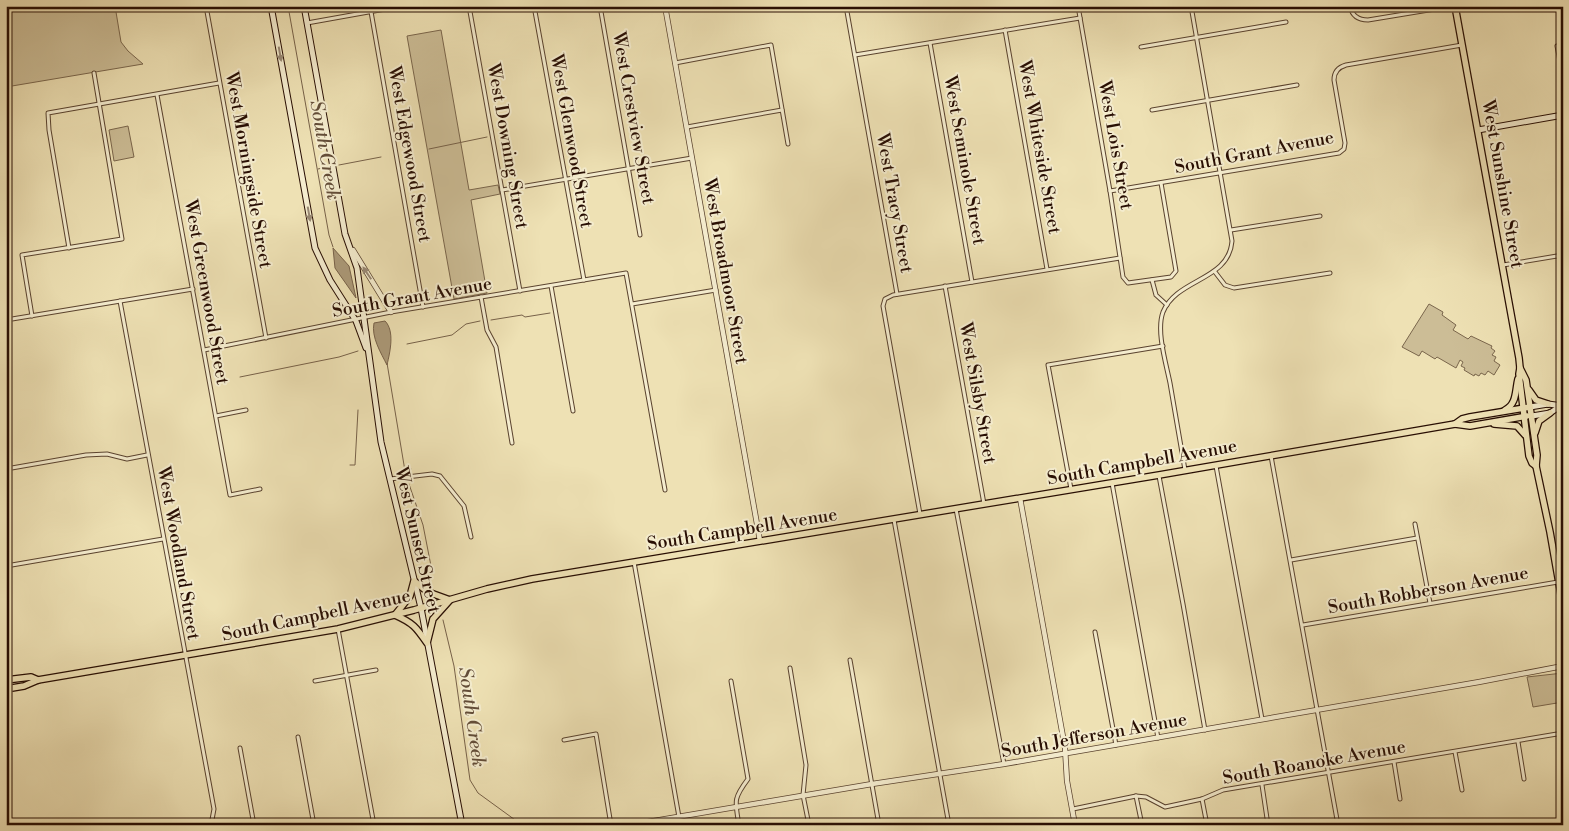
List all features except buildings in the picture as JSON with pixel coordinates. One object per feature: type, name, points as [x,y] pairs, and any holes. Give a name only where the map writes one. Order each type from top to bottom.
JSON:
[{"type":"main road","name":"West Sunset Street","points":[[272,6],[315,248],[330,280],[356,321],[369,358]]},
{"type":"main road","name":"West Sunset Street","points":[[304,6],[345,234],[357,268],[381,442],[421,608],[462,825]]},
{"type":"main road","name":"West Sunshine Street","points":[[1454,6],[1503,265],[1520,368],[1526,380],[1537,455],[1536,466],[1563,606]]},
{"type":"main road","points":[[1478,130],[1563,116]]},
{"type":"main road","name":"West Sunshine Street","points":[[1520,368],[1519,374],[1529,456],[1532,463],[1536,466]]},
{"type":"main road","points":[[1500,412],[1509,408],[1513,403],[1519,374]]},
{"type":"main road","points":[[1527,387],[1536,400],[1548,404]]},
{"type":"main road","name":"South Campbell Avenue","points":[[6,689],[24,686],[38,680],[338,629],[487,589],[532,579],[1455,424],[1470,417],[1523,408],[1548,404],[1561,406]]},
{"type":"main road","name":"South Campbell Avenue","points":[[1455,424],[1470,426],[1550,413],[1561,406]]},
{"type":"main road","points":[[1534,437],[1539,421],[1550,413]]},
{"type":"main road","points":[[1490,423],[1517,426],[1527,438]]},
{"type":"main road","points":[[414,581],[428,592],[450,600],[433,619],[427,643],[415,626],[395,615],[410,596],[414,581]]},
{"type":"main road","name":"South Campbell Avenue","points":[[6,678],[31,677],[38,680]]},
{"type":"street","name":"West Morningside Street","points":[[206,6],[266,338]]},
{"type":"street","name":"West Edgewood Street","points":[[370,6],[423,307]]},
{"type":"street","points":[[307,23],[402,6]]},
{"type":"street","name":"West Downing Street","points":[[469,6],[520,291]]},
{"type":"street","name":"West Glenwood Street","points":[[534,6],[584,280]]},
{"type":"street","name":"West Crestview Street","points":[[600,6],[640,235]]},
{"type":"street","name":"West Broadmoor Street","points":[[665,6],[760,541]]},
{"type":"street","name":"West Tracy Street","points":[[846,6],[897,294],[886,298],[883,306],[920,515]]},
{"type":"street","name":"West Lois Street","points":[[1078,6],[1123,278],[1132,284],[1152,280]]},
{"type":"street","points":[[1186,470],[1160,323],[1167,305],[1179,293],[1215,272],[1224,262],[1230,252],[1232,240],[1191,6]]},
{"type":"street","points":[[1350,8],[1358,18],[1368,20],[1454,6]]},
{"type":"street","points":[[855,56],[1080,18]]},
{"type":"street","points":[[1141,46],[1286,22]]},
{"type":"street","name":"West Whiteside Street","points":[[1005,30],[1047,269]]},
{"type":"street","name":"West Seminole Street","points":[[930,43],[972,282]]},
{"type":"street","points":[[675,63],[771,45],[788,144]]},
{"type":"street","name":"South Grant Avenue","points":[[1110,191],[1341,152],[1344,149],[1345,143],[1334,80],[1338,70],[1346,65],[1462,45]]},
{"type":"street","points":[[1563,45],[1557,46],[1563,77]]},
{"type":"street","points":[[32,316],[22,255],[122,239],[94,73]]},
{"type":"street","points":[[69,248],[49,130],[48,112],[220,83]]},
{"type":"street","points":[[1152,110],[1296,85]]},
{"type":"street","name":"West Greenwood Street","points":[[157,95],[230,494],[260,489]]},
{"type":"street","points":[[687,127],[782,110]]},
{"type":"street","points":[[502,190],[692,158]]},
{"type":"street","points":[[1161,183],[1176,269],[1172,277],[1152,280],[1156,295],[1167,305]]},
{"type":"street","points":[[1231,230],[1320,216]]},
{"type":"street","points":[[345,234],[357,259],[391,312]]},
{"type":"street","points":[[1503,265],[1563,256]]},
{"type":"street","points":[[897,294],[1120,258]]},
{"type":"street","points":[[1215,272],[1225,285],[1234,288],[1330,273]]},
{"type":"street","name":"South Grant Avenue","points":[[204,350],[356,321],[391,312],[626,273],[632,304]]},
{"type":"street","points":[[551,286],[573,411]]},
{"type":"street","name":"West Silsby Street","points":[[945,286],[984,504]]},
{"type":"street","points":[[6,320],[193,289]]},
{"type":"street","points":[[665,490],[632,304],[716,290]]},
{"type":"street","points":[[481,297],[486,325],[496,347],[512,443]]},
{"type":"street","name":"West Woodland Street","points":[[120,301],[184,656],[214,809],[211,825]]},
{"type":"street","points":[[1071,489],[1048,365],[1163,346]]},
{"type":"street","points":[[216,416],[246,410]]},
{"type":"street","points":[[6,469],[86,455],[107,454],[127,459],[147,456]]},
{"type":"street","points":[[1271,455],[1338,825]]},
{"type":"street","points":[[1215,465],[1262,719]]},
{"type":"street","points":[[390,479],[432,474],[442,478],[464,506],[471,537]]},
{"type":"street","points":[[1159,475],[1205,730]]},
{"type":"street","points":[[1112,482],[1158,738]]},
{"type":"street","points":[[1020,498],[1066,753],[1067,781],[1075,825]]},
{"type":"street","points":[[956,509],[1004,764]]},
{"type":"street","points":[[894,519],[948,825]]},
{"type":"street","points":[[1415,524],[1430,603]]},
{"type":"street","points":[[1291,560],[1417,538]]},
{"type":"street","points":[[6,566],[163,540]]},
{"type":"street","points":[[634,562],[679,817]]},
{"type":"street","name":"South Robberson Avenue","points":[[1302,625],[1558,582]]},
{"type":"street","points":[[338,629],[374,825]]},
{"type":"street","points":[[1095,632],[1116,745]]},
{"type":"street","points":[[850,660],[879,825]]},
{"type":"street","name":"South Jefferson Avenue","points":[[630,825],[1205,730],[1563,666]]},
{"type":"street","points":[[790,668],[806,765],[804,796],[809,825]]},
{"type":"street","points":[[315,681],[376,670]]},
{"type":"street","points":[[731,681],[748,780],[736,794],[739,825]]},
{"type":"street","name":"South Roanoke Avenue","points":[[1136,796],[1146,797],[1165,807],[1202,800],[1223,790],[1262,785],[1563,733]]},
{"type":"street","points":[[564,740],[596,734],[611,825]]},
{"type":"street","points":[[298,737],[314,825]]},
{"type":"street","points":[[1518,742],[1524,779]]},
{"type":"street","points":[[240,748],[254,825]]},
{"type":"street","points":[[1455,752],[1462,790]]},
{"type":"street","points":[[1394,762],[1400,799]]},
{"type":"street","points":[[1262,785],[1268,825]]},
{"type":"street","points":[[1073,809],[1136,796],[1142,825]]},
{"type":"street","points":[[1202,800],[1207,825]]},
{"type":"street","points":[[670,818],[672,825]]},
{"type":"shaded area","points":[[6,6],[115,6],[121,42],[143,64],[6,87]]},
{"type":"shaded area","points":[[441,30],[469,190],[498,185],[500,194],[471,200],[487,293],[454,299],[407,36]]},
{"type":"shaded area","points":[[128,126],[134,157],[114,161],[109,130]]},
{"type":"shaded area","points":[[333,248],[349,266],[356,298],[335,268]]},
{"type":"shaded area","points":[[1429,304],[1443,312],[1442,315],[1456,325],[1453,330],[1468,339],[1471,336],[1492,346],[1491,348],[1495,351],[1492,355],[1496,357],[1494,361],[1500,365],[1494,375],[1488,371],[1485,375],[1481,373],[1479,376],[1475,374],[1474,376],[1464,370],[1465,368],[1461,366],[1463,362],[1460,360],[1456,368],[1422,351],[1419,356],[1402,347]]},
{"type":"shaded area","points":[[385,321],[391,336],[387,365],[377,345],[373,328],[374,323]]},
{"type":"shaded area","points":[[1563,673],[1563,702],[1533,707],[1527,677]]},
{"type":"waterway","name":"South Creek","points":[[288,6],[329,235],[333,247]]},
{"type":"waterway","points":[[429,149],[487,137]]},
{"type":"waterway","points":[[339,165],[381,157]]},
{"type":"waterway","points":[[318,169],[327,167]]},
{"type":"waterway","points":[[491,320],[550,313]]},
{"type":"waterway","points":[[407,344],[452,335],[466,324],[480,321]]},
{"type":"waterway","points":[[240,377],[339,357],[358,351]]},
{"type":"waterway","name":"South Creek","points":[[387,363],[405,471]]},
{"type":"waterway","points":[[350,465],[355,465],[358,410]]},
{"type":"waterway","name":"South Creek","points":[[405,469],[411,469]]},
{"type":"waterway","name":"South Creek","points":[[409,484],[423,525],[432,571]]},
{"type":"waterway","name":"South Creek","points":[[443,620],[454,666],[470,780],[478,793],[522,825]]}]
